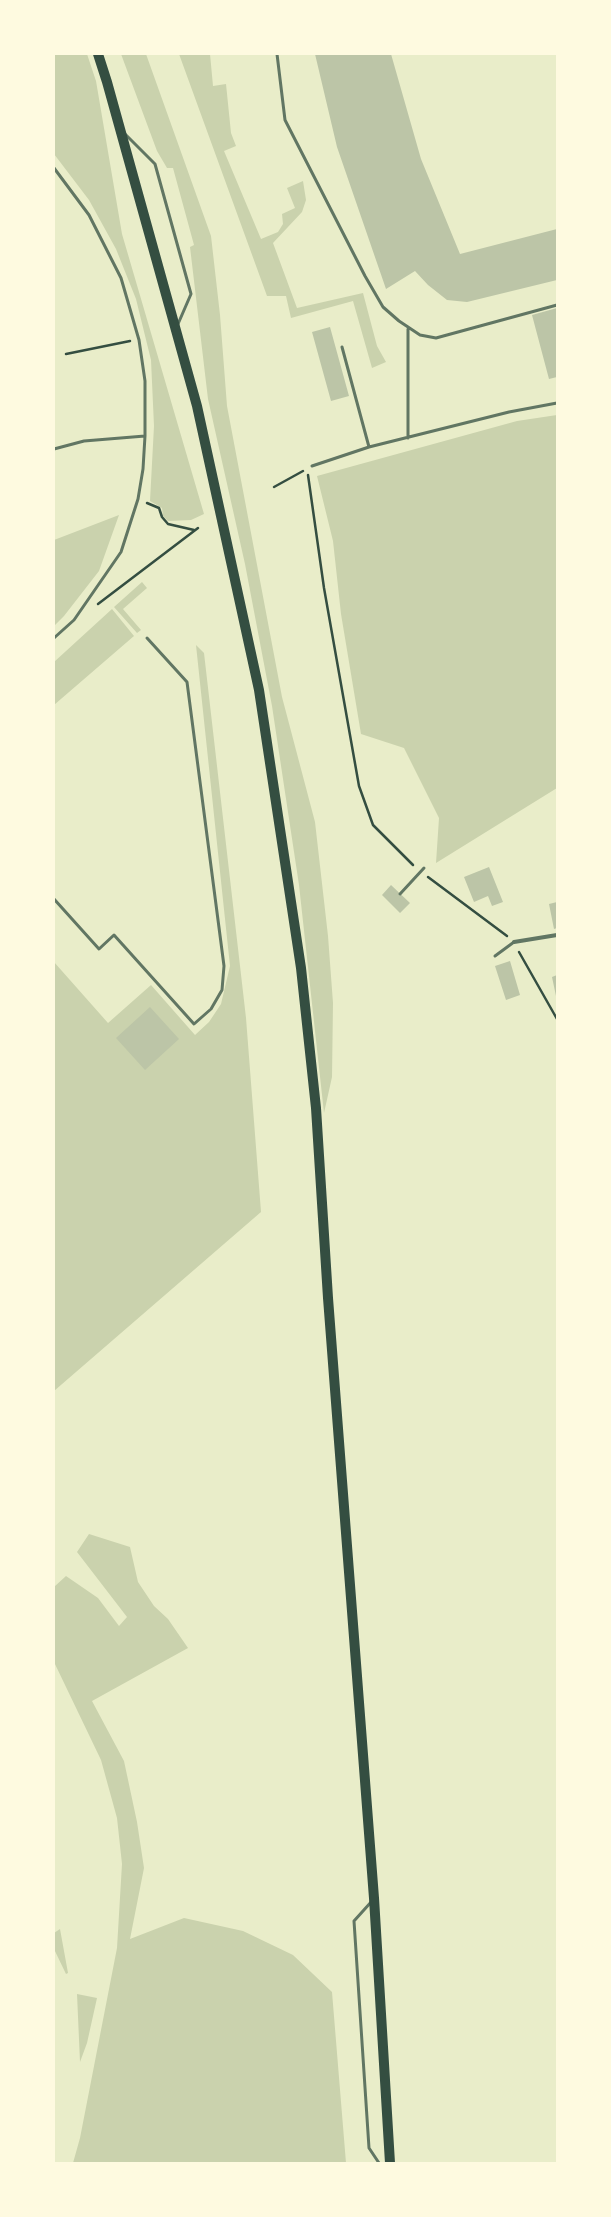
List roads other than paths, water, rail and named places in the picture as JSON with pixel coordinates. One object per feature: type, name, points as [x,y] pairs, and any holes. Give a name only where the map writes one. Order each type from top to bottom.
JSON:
[{"type":"main road","points":[[98,54],[121,130],[197,406],[259,690],[302,968],[316,1108],[328,1298],[374,1898],[390,2163]]},
{"type":"street","points":[[514,942],[557,935]]},
{"type":"lane","points":[[277,54],[285,120],[365,276],[383,306],[408,329],[420,335],[436,338],[557,305]]},
{"type":"lane","points":[[121,130],[155,164],[190,294],[176,329]]},
{"type":"lane","points":[[54,168],[89,214],[121,278],[139,340],[145,381],[145,436],[143,469],[138,499],[121,552],[74,620],[54,638]]},
{"type":"lane","points":[[408,329],[408,438]]},
{"type":"lane","points":[[342,347],[369,447]]},
{"type":"lane","points":[[312,466],[369,447],[509,412],[557,403]]},
{"type":"lane","points":[[54,449],[84,441],[145,436]]},
{"type":"lane","points":[[54,900],[98,949],[114,935],[194,1024],[211,1009],[222,990],[224,966],[187,682],[147,638]]},
{"type":"lane","points":[[400,894],[424,868]]},
{"type":"lane","points":[[495,956],[514,942]]},
{"type":"lane","points":[[374,1898],[354,1921],[369,2148],[379,2163]]}]
